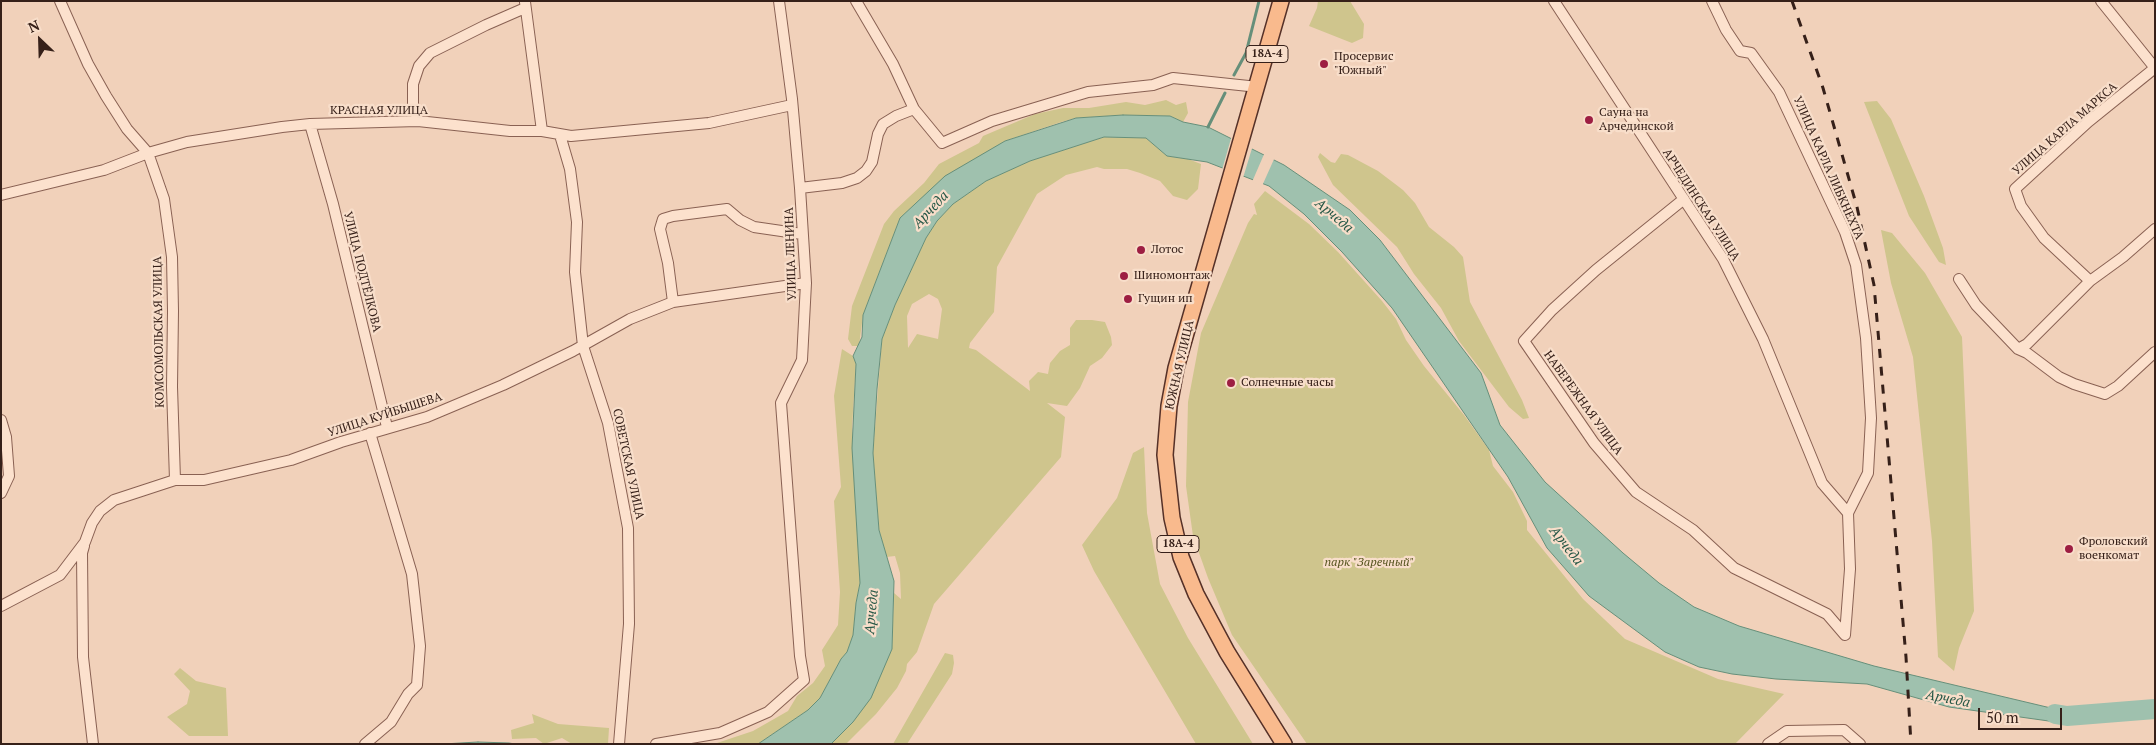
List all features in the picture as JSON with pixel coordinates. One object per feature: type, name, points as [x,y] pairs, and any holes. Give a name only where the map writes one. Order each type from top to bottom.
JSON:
[{"type":"main road","name":"ЮЖНАЯ УЛИЦА","points":[[1281,1],[1258,87],[1176,368],[1169,406],[1165,455],[1172,518],[1181,557],[1196,594],[1227,652],[1284,744]]},
{"type":"street","name":"КОМСОМОЛЬСКАЯ УЛИЦА","points":[[60,1],[88,64],[106,96],[127,129],[148,153],[164,199],[172,257],[172,387],[175,480]]},
{"type":"street","name":"УЛИЦА ЛЕНИНА","points":[[656,744],[720,733],[768,712],[804,680],[800,656],[781,403],[802,360],[806,283],[800,188],[779,1]]},
{"type":"street","points":[[856,1],[893,64],[914,109],[942,143],[992,121],[1088,92],[1144,86],[1173,78],[1258,87]]},
{"type":"street","name":"АРЧЕДИНСКАЯ УЛИЦА","points":[[1554,1],[1723,259],[1762,339],[1822,483],[1848,513]]},
{"type":"street","name":"УЛИЦА КАРЛА ЛИБКНЕХТА","points":[[1712,1],[1726,30],[1740,51],[1751,53],[1780,92],[1845,232],[1856,265],[1866,338],[1871,418],[1868,473],[1848,513],[1850,569],[1845,635]]},
{"type":"street","name":"УЛИЦА КАРЛА МАРКСА","points":[[2090,281],[2044,238],[2021,206],[2015,189],[2088,122],[2155,68],[2100,1]]},
{"type":"street","points":[[418,121],[413,104],[413,84],[419,66],[430,53],[525,5],[542,131]]},
{"type":"street","name":"КРАСНАЯ УЛИЦА","points":[[1,195],[104,170],[148,153],[187,142],[310,124],[418,121],[510,131],[542,131],[560,135],[595,135],[702,124],[792,105]]},
{"type":"street","points":[[800,188],[842,183],[857,178],[866,171],[872,162],[878,134],[883,124],[896,116],[914,109]]},
{"type":"street","name":"УЛИЦА ПОДТЁЛКОВА","points":[[310,124],[333,204],[387,428]]},
{"type":"street","name":"СОВЕТСКАЯ УЛИЦА","points":[[560,135],[570,169],[577,222],[575,272],[583,346],[608,424],[628,528],[629,624],[619,744]]},
{"type":"street","name":"НАБЕРЕЖНАЯ УЛИЦА","points":[[1684,200],[1596,270],[1552,310],[1524,341],[1594,443],[1636,492],[1693,530],[1734,568],[1827,614],[1845,635]]},
{"type":"street","points":[[674,302],[660,229],[663,219],[727,209],[740,220],[754,227],[802,234]]},
{"type":"street","points":[[2018,349],[2027,344],[2090,281],[2123,257],[2155,229]]},
{"type":"street","points":[[1959,279],[1976,305],[2018,349],[2027,353],[2059,377],[2105,394],[2118,386],[2155,352]]},
{"type":"street","name":"УЛИЦА КУЙБЫШЕВА","points":[[1,606],[60,575],[85,542],[92,523],[100,511],[114,500],[175,480],[204,480],[290,460],[427,416],[503,385],[583,346],[630,319],[674,302],[806,283]]},
{"type":"street","points":[[1,420],[6,437],[9,476],[1,493]]},
{"type":"street","points":[[365,744],[391,722],[408,694],[417,685],[420,646],[412,574],[370,433]]},
{"type":"street","points":[[85,542],[82,553],[83,657],[93,744]]},
{"type":"street","points":[[1768,744],[1787,731],[1844,730],[1860,744]]},
{"type":"green space","points":[[1318,1],[1350,1],[1364,24],[1363,38],[1352,43],[1309,26]]},
{"type":"green space","points":[[1166,100],[1176,105],[1186,102],[1188,113],[1183,122],[1170,116],[1123,115],[1076,118],[1061,122],[1005,141],[920,200],[900,218],[863,315],[859,346],[852,346],[848,339],[852,306],[884,224],[894,211],[924,183],[939,164],[979,143],[983,136],[1035,114],[1063,108],[1089,108],[1126,102],[1145,105]]},
{"type":"green space","points":[[1877,101],[1891,119],[1924,196],[1943,248],[1946,265],[1939,262],[1909,216],[1864,102]]},
{"type":"green space","points":[[1104,137],[1146,138],[1167,156],[1188,159],[1201,164],[1198,189],[1187,200],[1173,196],[1160,181],[1140,173],[1127,169],[1104,169],[1097,167],[1066,175],[1037,194],[997,267],[994,312],[970,343],[969,348],[976,350],[1030,391],[1029,381],[1038,372],[1048,374],[1050,363],[1060,351],[1070,345],[1070,328],[1076,320],[1105,322],[1112,345],[1102,358],[1090,366],[1080,388],[1067,406],[1047,403],[1065,417],[1061,457],[934,604],[917,652],[907,664],[906,671],[897,688],[876,714],[846,744],[831,744],[853,722],[892,649],[894,593],[901,599],[900,573],[895,556],[886,557],[879,529],[873,453],[882,339],[895,305],[926,238],[937,221],[953,204],[986,181],[1030,161]],"holes":[[[929,294],[938,299],[942,309],[938,339],[917,334],[908,348],[907,316],[912,304]]]},
{"type":"green space","points":[[1320,153],[1335,163],[1341,154],[1348,155],[1378,171],[1403,190],[1415,203],[1429,227],[1454,247],[1463,257],[1470,302],[1522,400],[1529,418],[1523,419],[1509,407],[1459,341],[1441,308],[1414,274],[1397,247],[1333,185],[1318,157]]},
{"type":"green space","name":"парк \"Заречный\"","points":[[1265,191],[1309,224],[1338,252],[1382,301],[1396,319],[1406,340],[1424,366],[1464,415],[1489,450],[1493,466],[1513,492],[1527,521],[1527,530],[1583,599],[1625,639],[1718,679],[1784,694],[1735,744],[1307,744],[1232,635],[1193,536],[1186,486],[1188,402],[1201,333],[1248,223],[1254,214],[1257,215],[1254,204]]},
{"type":"green space","points":[[1881,230],[1892,233],[1925,273],[1962,337],[1974,611],[1959,648],[1954,671],[1938,657],[1932,541],[1913,357],[1891,283]]},
{"type":"green space","points":[[842,349],[853,356],[856,363],[852,427],[860,583],[853,635],[847,652],[841,659],[820,698],[808,710],[758,744],[714,744],[753,731],[788,711],[797,696],[813,683],[825,666],[822,650],[838,625],[840,592],[834,501],[841,487],[834,396]]},
{"type":"green space","points":[[1144,447],[1147,513],[1160,584],[1188,638],[1253,744],[1196,744],[1094,571],[1082,545],[1117,498],[1133,453]]},
{"type":"green space","points":[[945,653],[953,655],[952,674],[907,744],[893,744]]},
{"type":"green space","points":[[180,668],[196,681],[226,688],[228,736],[189,736],[167,717],[187,704],[190,691],[174,674]]},
{"type":"green space","points":[[532,714],[558,724],[609,728],[608,744],[572,744],[562,738],[544,744],[536,738],[512,739],[511,730],[534,723]]},
{"type":"water","points":[[1123,115],[1170,116],[1183,122],[1208,127],[1284,165],[1350,210],[1380,240],[1481,373],[1500,425],[1545,482],[1623,553],[1659,583],[1694,607],[1739,626],[1874,666],[2093,718],[2070,724],[1949,707],[1867,684],[1776,679],[1732,674],[1699,667],[1665,652],[1589,596],[1547,548],[1508,477],[1392,308],[1342,252],[1304,214],[1269,186],[1207,162],[1167,156],[1146,138],[1104,137],[1030,161],[986,181],[953,204],[937,221],[926,238],[895,305],[882,339],[877,389],[873,453],[879,530],[894,581],[892,649],[871,698],[853,722],[831,744],[758,744],[808,710],[820,698],[841,659],[847,652],[853,635],[860,583],[852,448],[856,364],[853,356],[862,337],[863,315],[900,218],[945,176],[1005,141],[1076,118]]},
{"type":"water","points":[[509,743],[515,744],[443,744]]},
{"type":"pier","points":[[1232,135],[1253,145],[1243,178],[1222,170]]},
{"type":"pier","points":[[1265,152],[1275,157],[1262,186],[1252,182]]},
{"type":"waterway","points":[[1234,75],[1246,53],[1259,1]]},
{"type":"waterway","points":[[1208,127],[1225,93]]},
{"type":"waterway","name":"Арчеда","points":[[2055,714],[2067,716],[2155,709]]},
{"type":"railway","points":[[1792,1],[1823,88],[1857,207],[1874,285],[1906,657],[1911,744]]},
{"type":"place","name":"Просервис \"Южный\"","points":[[1324,64]]},
{"type":"place","name":"Сауна на Арчединской","points":[[1589,120]]},
{"type":"place","name":"Лотос","points":[[1141,250]]},
{"type":"place","name":"Шиномонтаж","points":[[1124,276]]},
{"type":"place","name":"Гущин ип","points":[[1128,299]]},
{"type":"place","name":"Солнечные часы","points":[[1231,383]]},
{"type":"place","name":"Фроловский военкомат","points":[[2069,549]]}]
